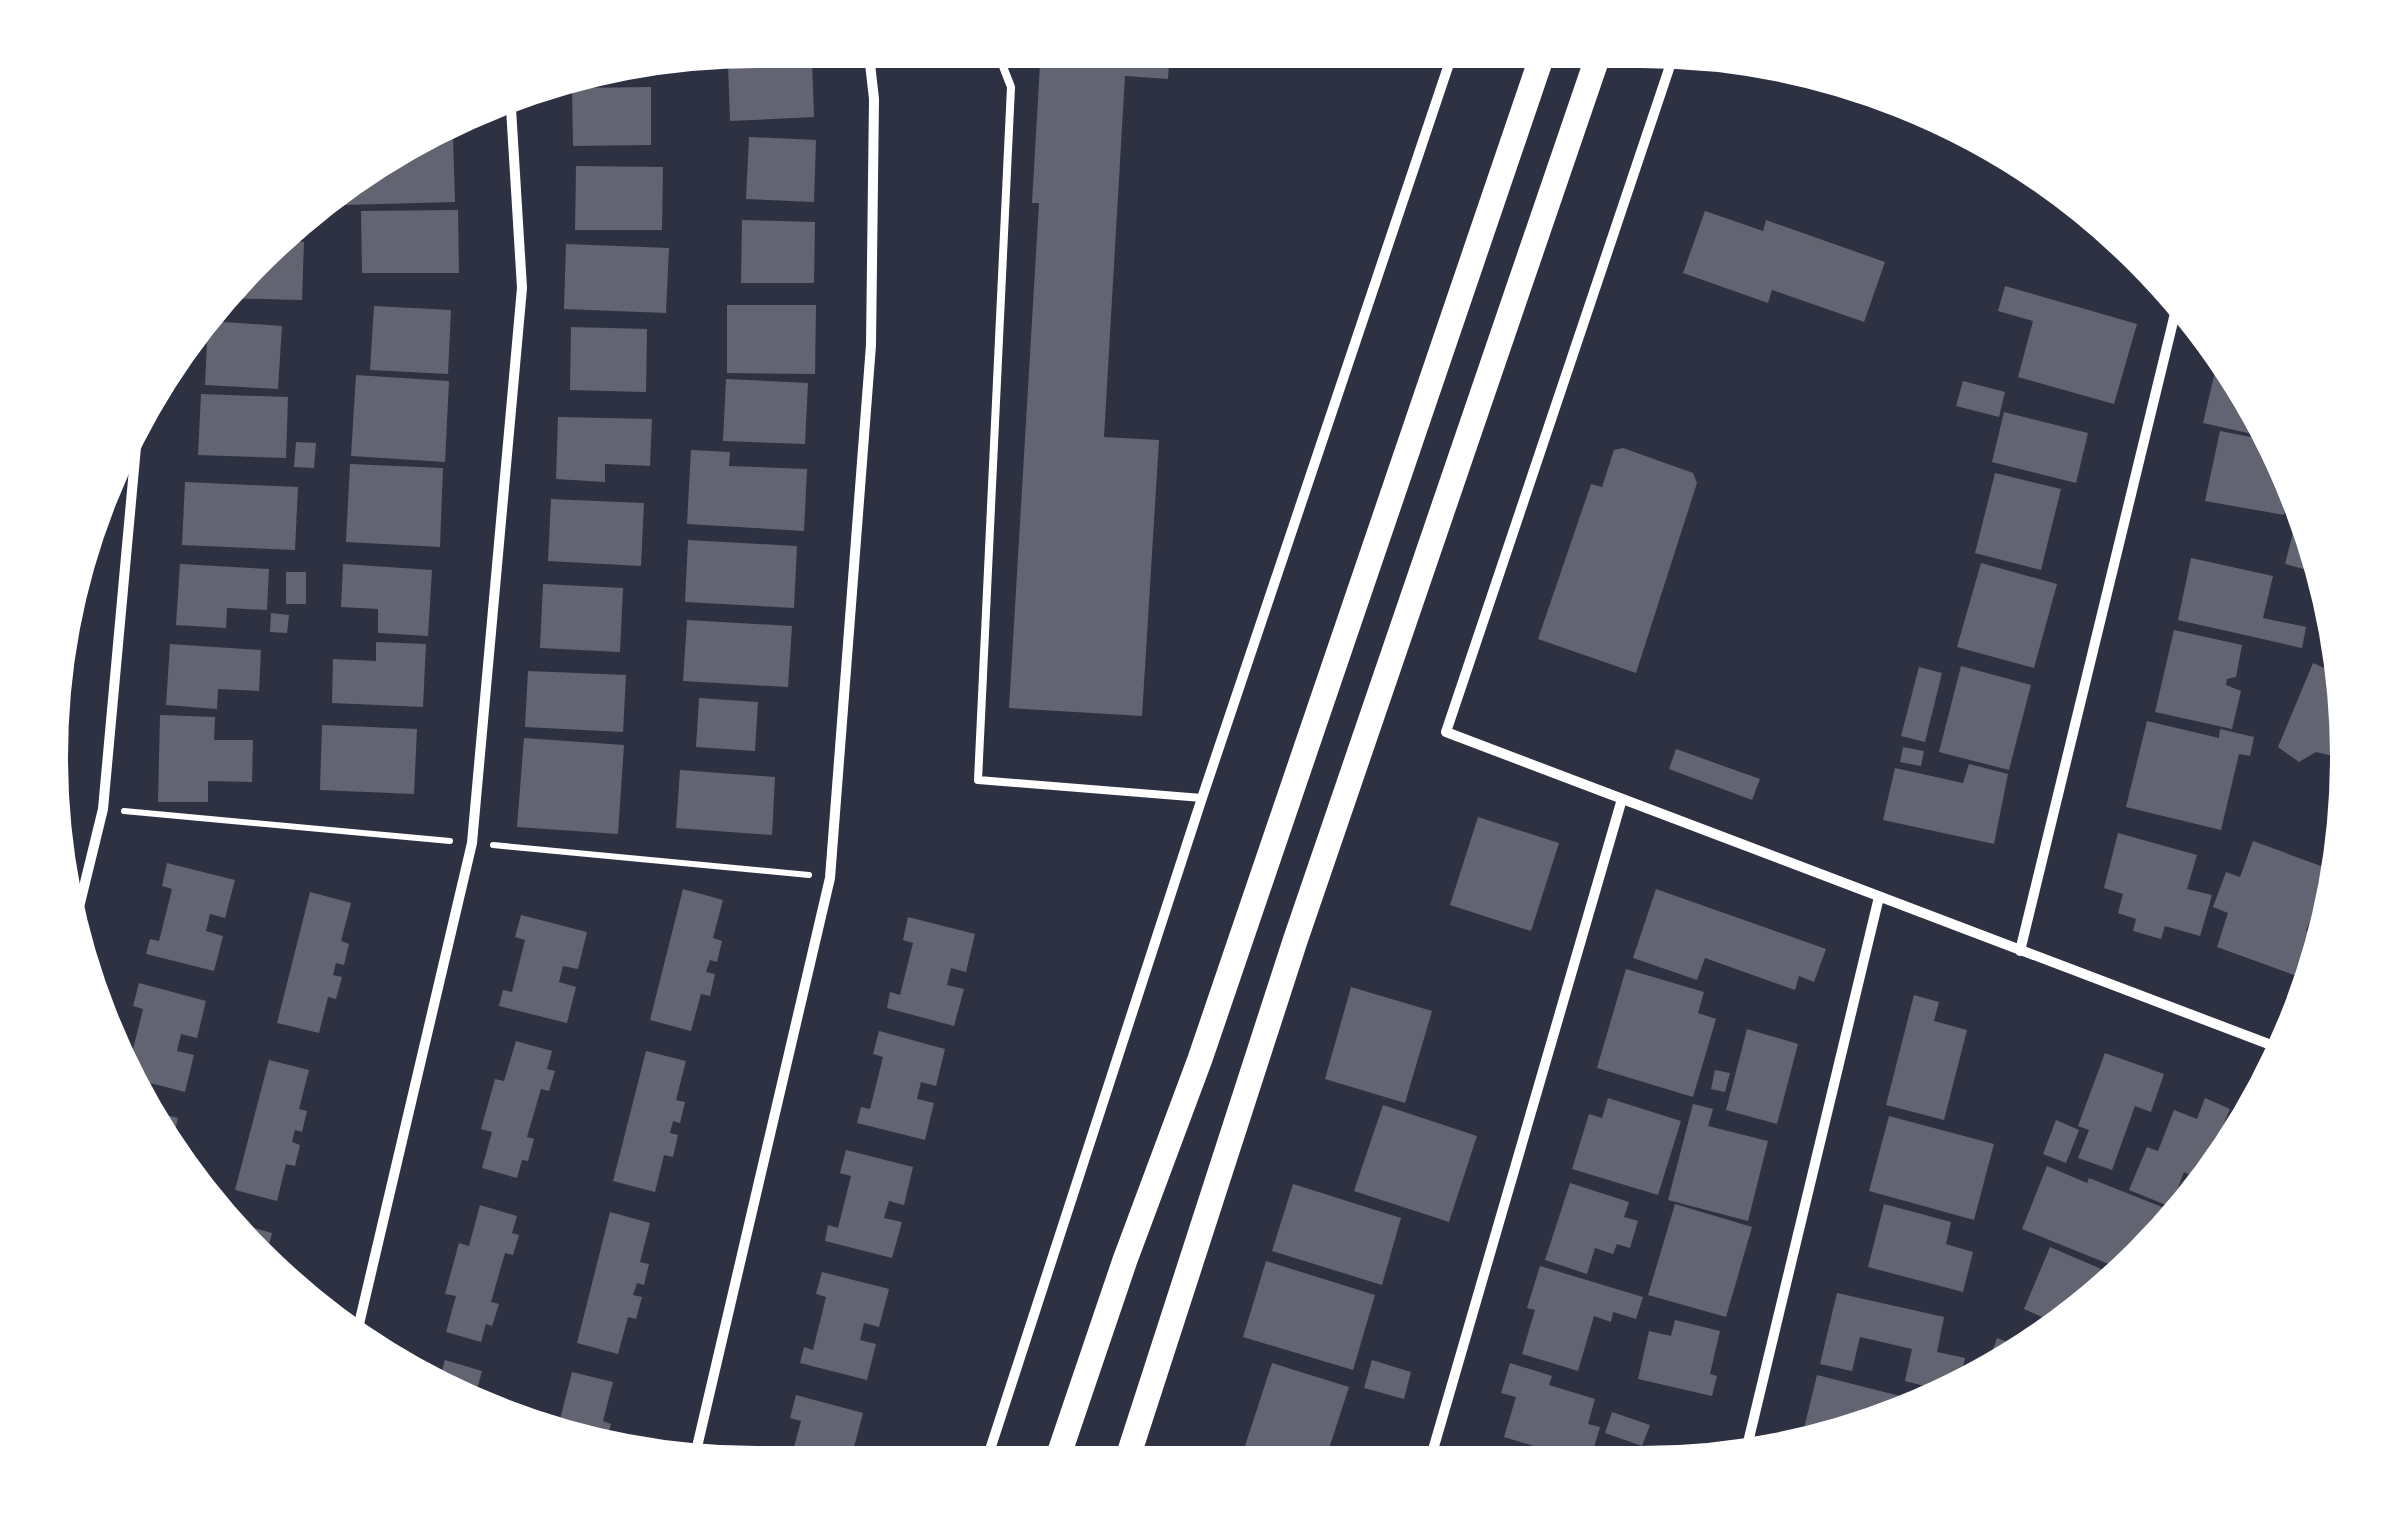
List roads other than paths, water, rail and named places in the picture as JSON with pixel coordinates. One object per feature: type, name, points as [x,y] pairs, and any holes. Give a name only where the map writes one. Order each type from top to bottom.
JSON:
[{"type":"main road","points":[[1060,1452],[1125,1260],[1200,1059],[1540,62]]},
{"type":"main road","points":[[1129,1452],[1295,941],[1596,62]]},
{"type":"street","points":[[696,1450],[830,878],[872,345],[874,99],[870,62]]},
{"type":"street","points":[[989,1452],[1202,798],[1450,62]]},
{"type":"street","points":[[1671,63],[1446,732],[2273,1045]]},
{"type":"street","points":[[358,1326],[472,843],[522,288],[511,108]]},
{"type":"street","points":[[2020,950],[2175,313]]},
{"type":"street","points":[[79,907],[103,809],[136,446]]},
{"type":"street","points":[[1432,1452],[1622,799]]},
{"type":"street","points":[[1748,1444],[1879,897]]},
{"type":"lane","points":[[1001,62],[1011,86],[978,780],[1202,798]]}]
